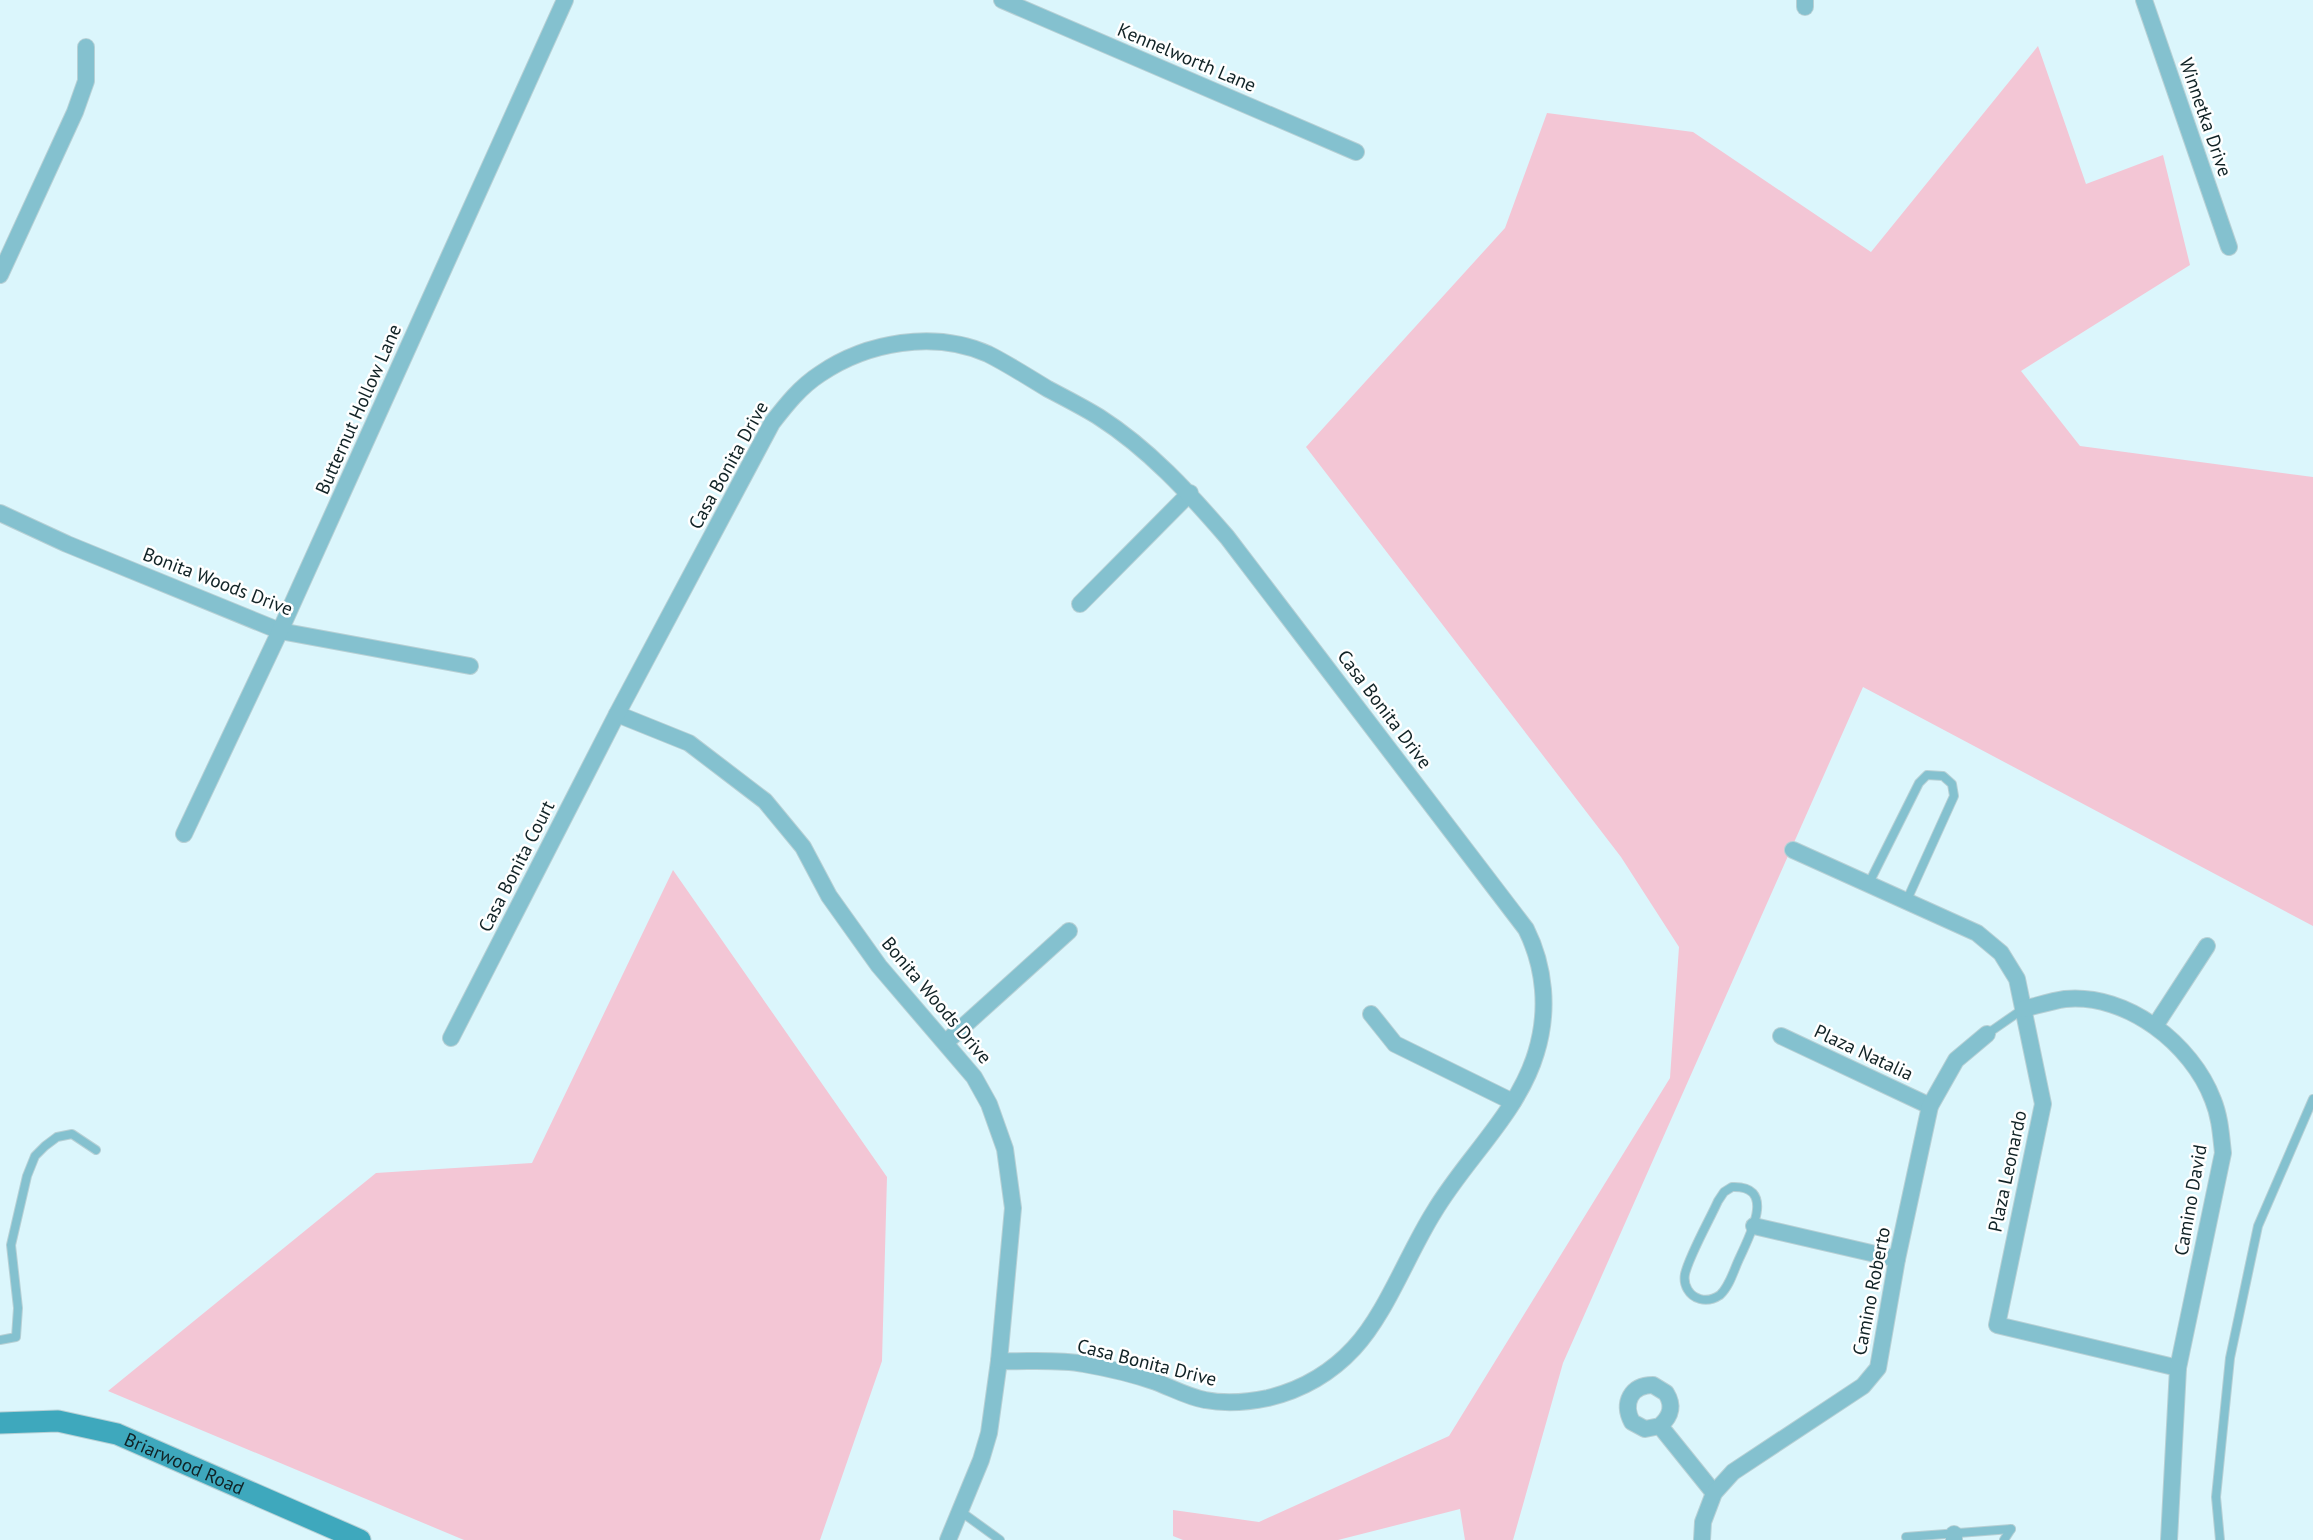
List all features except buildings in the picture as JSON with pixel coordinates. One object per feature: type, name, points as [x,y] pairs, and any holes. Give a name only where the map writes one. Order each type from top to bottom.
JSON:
[{"type":"main road","name":"Briarwood Road","points":[[0,1423],[58,1421],[117,1434],[360,1540]]},
{"type":"street","name":"Butternut Hollow Lane","points":[[184,834],[280,631],[565,0]]},
{"type":"street","name":"Kennelworth Lane","points":[[1002,0],[1356,152]]},
{"type":"street","name":"Winnetka Drive","points":[[2144,0],[2229,247]]},
{"type":"street","points":[[0,275],[75,112],[86,81],[86,47]]},
{"type":"street","name":"Casa Bonita Drive","points":[[618,714],[772,423],[785,405],[810,382],[837,363],[858,354],[890,345],[923,342],[966,347],[987,354],[1100,418],[1148,455],[1190,493],[1235,546],[1526,929],[1540,967],[1544,1010],[1537,1050],[1523,1086],[1434,1210],[1369,1331],[1339,1362],[1303,1386],[1265,1398],[1215,1401],[1082,1363],[999,1361]]},
{"type":"street","points":[[1080,604],[1190,493]]},
{"type":"street","name":"Bonita Woods Drive","points":[[0,513],[67,544],[280,631],[470,666]]},
{"type":"street","name":"Bonita Woods Drive","points":[[618,714],[689,743],[765,801],[803,848],[829,896],[879,966],[946,1042],[974,1077],[984,1095],[1005,1149],[1013,1208],[999,1361],[989,1433],[948,1540]]},
{"type":"street","name":"Casa Bonita Court","points":[[451,1038],[618,714]]},
{"type":"street","name":"Plaza Leonardo","points":[[1793,850],[1978,933],[2001,953],[2014,972],[2021,994],[2043,1104],[1997,1325],[2178,1368]]},
{"type":"street","points":[[946,1042],[1069,931]]},
{"type":"street","points":[[2155,1027],[2207,946]]},
{"type":"street","name":"Camino David","points":[[2023,1009],[2066,999],[2085,1000],[2122,1009],[2155,1027],[2184,1051],[2205,1082],[2219,1117],[2223,1153],[2178,1368],[2169,1540]]},
{"type":"street","points":[[1371,1014],[1395,1044],[1513,1102]]},
{"type":"street","name":"Camino Roberto","points":[[1702,1540],[1703,1522],[1714,1493],[1733,1472],[1863,1386],[1878,1368],[1897,1259],[1930,1106],[1956,1060],[1987,1034]]},
{"type":"street","name":"Plaza Natalia","points":[[1781,1036],[1930,1106]]},
{"type":"street","points":[[1754,1226],[1897,1259]]},
{"type":"street","points":[[1660,1426],[1714,1493]]},
{"type":"lane","points":[[1868,885],[1919,783],[1927,775],[1943,776],[1952,784],[1954,796],[1906,902]]},
{"type":"lane","name":"Camino Roberto","points":[[1987,1034],[2023,1009]]},
{"type":"lane","points":[[2220,1540],[2216,1497],[2230,1358],[2255,1239],[2258,1226],[2313,1099]]},
{"type":"lane","points":[[0,1340],[16,1338],[18,1308],[11,1245],[27,1176],[35,1156],[57,1137],[72,1134],[96,1150]]},
{"type":"lane","points":[[1731,1187],[1750,1191],[1756,1198],[1758,1209],[1754,1226],[1721,1294],[1710,1300],[1691,1294],[1685,1282],[1685,1275],[1724,1192],[1731,1187]]},
{"type":"lane","points":[[960,1511],[1000,1540]]},
{"type":"lane","points":[[1906,1537],[1954,1537],[2011,1529],[2004,1540]]},
{"type":"shaded area","points":[[2038,46],[2086,184],[2163,155],[2190,265],[2021,371],[2080,446],[2313,477],[2313,926],[1863,687],[1563,1363],[1513,1540],[1465,1540],[1460,1509],[1338,1540],[1183,1540],[1173,1536],[1173,1510],[1259,1522],[1449,1436],[1670,1078],[1679,947],[1621,857],[1306,447],[1505,228],[1547,113],[1693,132],[1871,252]]},
{"type":"shaded area","points":[[673,870],[887,1177],[882,1361],[820,1540],[464,1540],[108,1391],[376,1173],[532,1163]]}]
